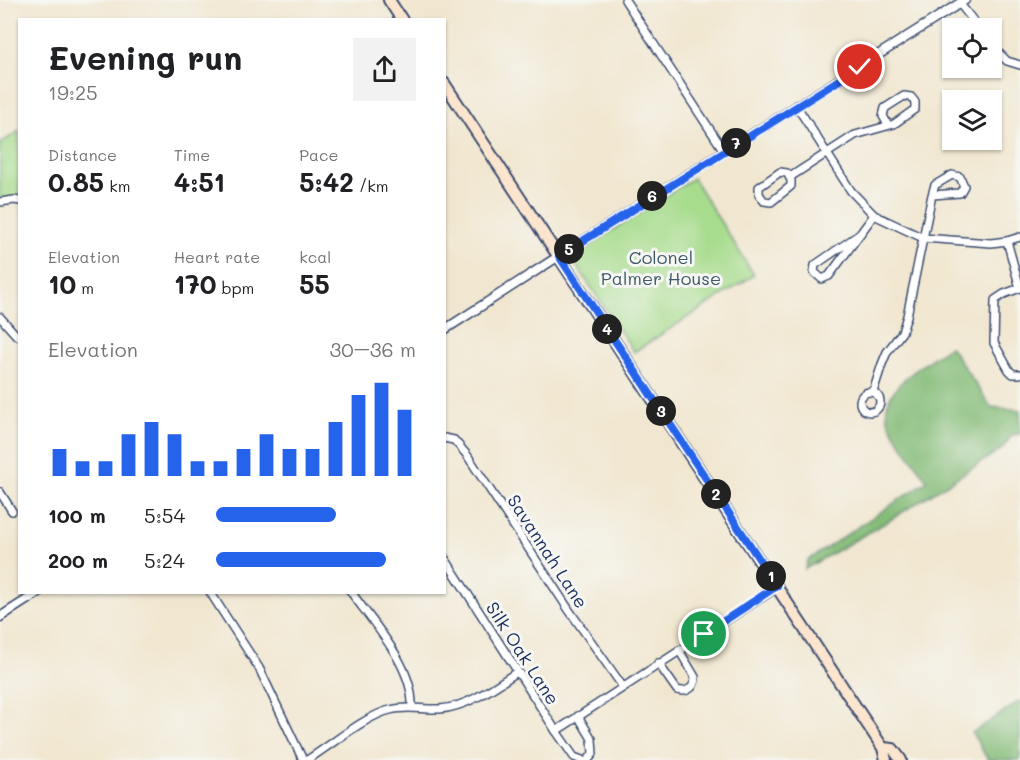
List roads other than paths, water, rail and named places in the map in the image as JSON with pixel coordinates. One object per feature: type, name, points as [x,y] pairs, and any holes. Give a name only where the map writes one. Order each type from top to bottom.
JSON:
[{"type":"main road","points":[[389,0],[401,18]]},
{"type":"main road","points":[[446,86],[883,748],[886,760]]},
{"type":"main road","points":[[883,748],[893,749],[901,760]]},
{"type":"street","points":[[625,0],[724,151]]},
{"type":"street","points":[[446,329],[796,105],[963,2],[973,18]]},
{"type":"street","points":[[1002,56],[1007,61],[1020,65]]},
{"type":"street","points":[[790,177],[855,135],[897,123],[914,111],[915,102],[911,97],[904,96],[885,108],[883,116],[888,125]]},
{"type":"street","points":[[796,105],[850,191],[874,215],[923,238],[983,243],[1007,242],[1020,237]]},
{"type":"street","points":[[780,172],[787,173],[790,177],[792,182],[789,190],[771,202],[761,199],[758,192],[760,185],[780,172]]},
{"type":"street","points":[[873,392],[887,352],[902,332],[932,195],[935,185],[950,176],[956,175],[962,179],[964,188],[960,193],[932,195]]},
{"type":"street","points":[[0,202],[18,201]]},
{"type":"street","points":[[860,234],[815,265],[814,272],[817,277],[823,279],[829,276],[860,234],[874,215]]},
{"type":"street","points":[[1007,242],[1020,288],[1001,295],[995,300],[993,337],[995,346],[1009,370],[1013,374],[1020,374]]},
{"type":"street","points":[[0,316],[18,336]]},
{"type":"street","name":"Savannah Lane","points":[[446,438],[454,440],[467,455],[569,610],[623,687]]},
{"type":"street","points":[[0,492],[12,511]]},
{"type":"street","name":"Silk Oak Lane","points":[[446,560],[556,731],[574,757],[582,760]]},
{"type":"street","points":[[556,731],[777,586]]},
{"type":"street","points":[[0,617],[36,594]]},
{"type":"street","points":[[211,594],[259,668],[305,760],[388,710],[412,706],[437,709],[459,706],[518,672]]},
{"type":"street","points":[[352,594],[406,675],[411,687],[412,706]]},
{"type":"street","points":[[658,663],[677,690],[685,692],[690,689],[695,682],[695,677],[679,650]]},
{"type":"street","name":"Silk Oak Lane","points":[[578,716],[592,739],[593,754],[588,760]]},
{"type":"park label","name":"Colonel Palmer House","points":[[661,267]]}]
